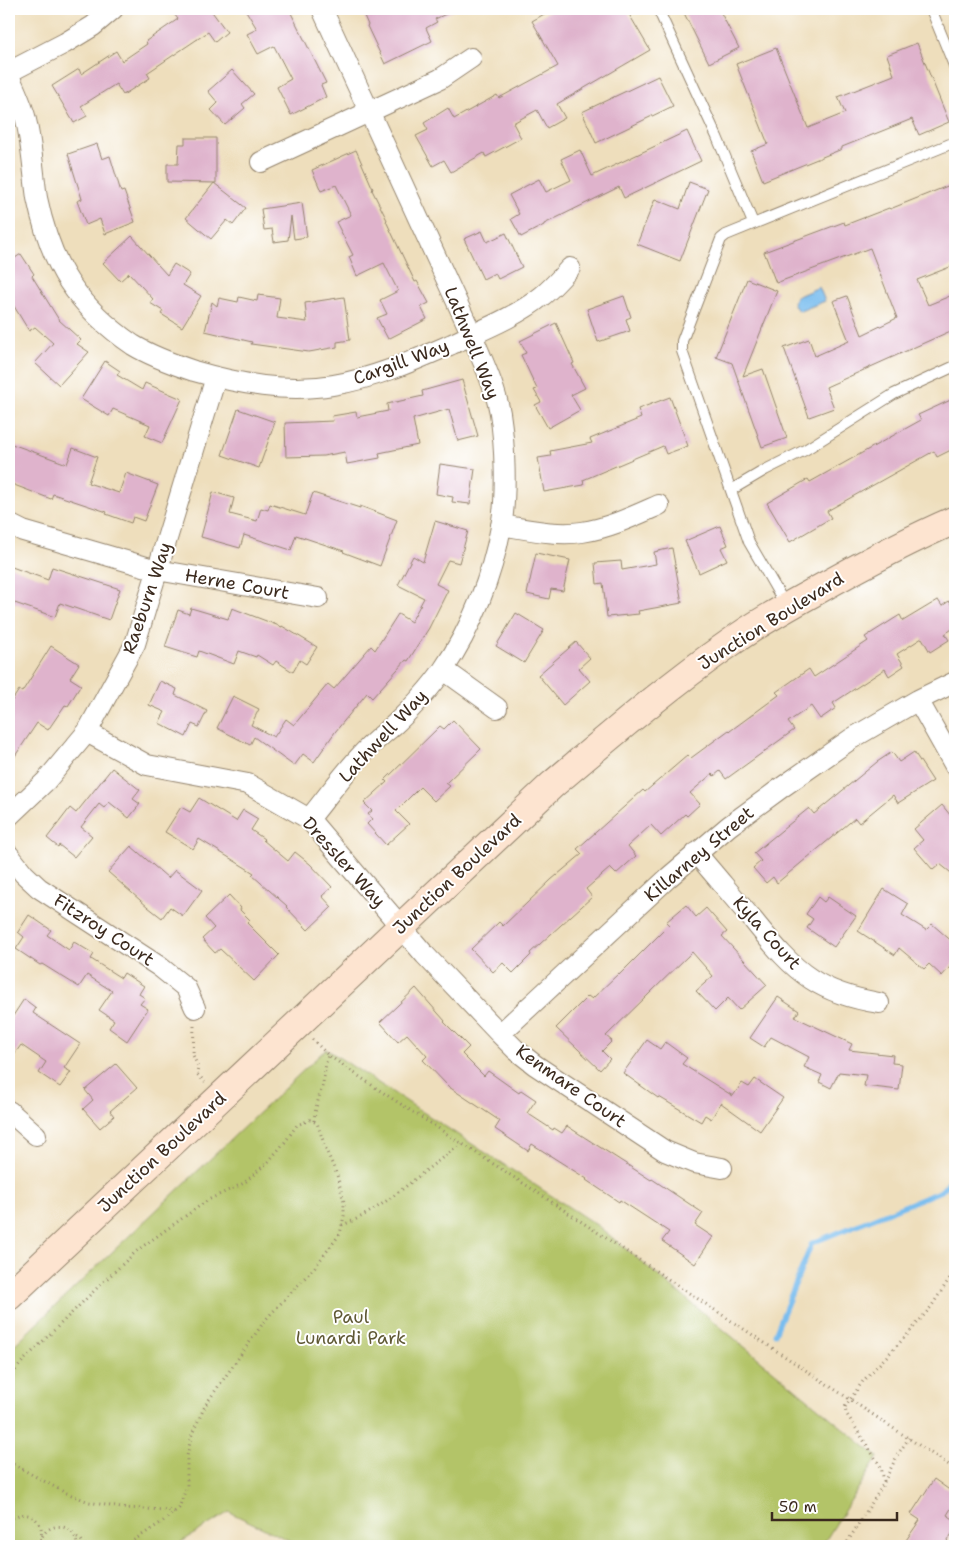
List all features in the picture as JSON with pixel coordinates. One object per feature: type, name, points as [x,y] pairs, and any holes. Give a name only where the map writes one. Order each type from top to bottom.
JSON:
[{"type":"main road","name":"Junction Boulevard","points":[[9,1296],[552,785],[644,708],[730,643],[787,607],[854,568],[955,520]]},
{"type":"street","points":[[9,74],[93,26],[114,9]]},
{"type":"street","name":"Lathwell Way","points":[[309,819],[369,746],[420,699],[444,670],[464,635],[480,600],[491,568],[502,525],[504,492],[504,453],[499,412],[490,378],[322,9]]},
{"type":"street","points":[[261,162],[440,79],[472,58]]},
{"type":"street","name":"Cargill Way","points":[[9,74],[24,115],[31,145],[37,197],[45,231],[55,258],[69,282],[87,306],[133,345],[181,367],[237,382],[299,388],[332,385],[370,377],[408,363],[472,335],[523,309],[543,295],[570,268]]},
{"type":"street","name":"Raeburn Way","points":[[9,816],[46,782],[87,732],[135,644],[216,377]]},
{"type":"street","points":[[502,525],[553,532],[581,532],[612,525],[658,505]]},
{"type":"street","name":"Herne Court","points":[[9,524],[23,531],[157,570],[318,598]]},
{"type":"street","points":[[444,670],[497,708]]},
{"type":"street","name":"Killarney Street","points":[[500,1034],[696,853],[754,807],[851,740],[918,700],[955,682]]},
{"type":"street","points":[[918,700],[955,766]]},
{"type":"street","name":"Dressler Way","points":[[87,732],[148,765],[248,784],[309,819],[402,926]]},
{"type":"street","name":"Kyla Court","points":[[696,853],[778,951],[794,967],[812,980],[845,996],[879,1003]]},
{"type":"street","name":"Fitzroy Court","points":[[9,855],[24,874],[39,888],[160,967],[186,988],[195,1008]]},
{"type":"street","name":"Kenmare Court","points":[[402,926],[422,952],[516,1050],[665,1150],[694,1163],[722,1168]]},
{"type":"street","points":[[9,1111],[36,1135]]},
{"type":"lane","points":[[658,9],[718,137],[754,223]]},
{"type":"lane","points":[[931,9],[955,68]]},
{"type":"lane","points":[[787,607],[750,542],[682,351],[682,341],[720,240],[726,235],[955,142]]},
{"type":"lane","points":[[731,490],[764,470],[805,450],[894,394],[955,366]]},
{"type":"path","points":[[195,1008],[192,1047],[193,1056],[198,1067],[197,1074],[219,1097]]},
{"type":"path","points":[[298,1024],[328,1055],[955,1470]]},
{"type":"path","points":[[125,1546],[174,1513],[182,1502],[187,1486],[187,1456],[192,1434],[206,1404],[266,1319],[314,1268],[340,1234],[344,1209],[341,1190],[337,1175],[314,1121],[328,1055]]},
{"type":"path","points":[[9,1378],[23,1361],[139,1249],[208,1200],[244,1183],[268,1162],[286,1142],[297,1124],[305,1120],[314,1121]]},
{"type":"path","points":[[342,1225],[352,1222],[377,1207],[462,1144]]},
{"type":"path","points":[[884,1481],[880,1467],[846,1413],[845,1407],[863,1381],[931,1307],[955,1270]]},
{"type":"path","points":[[845,1546],[909,1438]]},
{"type":"path","points":[[9,1462],[64,1492],[89,1502],[121,1508],[168,1510],[174,1513]]},
{"type":"path","points":[[9,1521],[21,1514],[32,1516],[39,1524],[42,1534],[40,1546]]},
{"type":"path","points":[[36,1546],[47,1530],[58,1526],[69,1529],[85,1546]]},
{"type":"path","points":[[76,1538],[77,1546]]},
{"type":"green space","name":"Paul Lunardi Park","points":[[326,1049],[598,1226],[878,1457],[822,1546],[301,1546],[229,1512],[175,1546],[9,1546],[9,1350]]},
{"type":"water","points":[[819,287],[825,301],[800,311],[795,307],[793,302],[796,297]]},
{"type":"building","points":[[170,9],[210,9],[227,32],[215,42],[208,32],[147,73],[150,78],[123,95],[116,84],[81,106],[87,116],[74,123],[52,86],[79,69],[81,74],[116,51],[122,61],[147,44],[146,41],[178,19]]},
{"type":"building","points":[[245,9],[289,9],[326,83],[321,85],[326,97],[291,115],[277,87],[291,79],[274,46],[258,54],[247,34],[257,29]]},
{"type":"building","points":[[361,9],[457,9],[435,19],[437,22],[426,28],[432,41],[385,64]]},
{"type":"building","points":[[553,9],[626,9],[650,50],[557,104],[565,118],[547,128],[537,110],[513,123],[521,138],[486,157],[484,153],[451,172],[444,160],[433,166],[416,136],[428,130],[424,123],[448,108],[454,119],[497,95],[499,98],[558,66],[532,21]]},
{"type":"building","points":[[682,9],[719,9],[739,48],[709,63]]},
{"type":"building","points":[[917,43],[949,122],[919,135],[912,119],[763,181],[751,151],[768,144],[736,64],[776,48],[808,128],[845,113],[838,97],[894,75],[887,55]]},
{"type":"building","points":[[232,70],[254,94],[242,104],[245,108],[225,125],[211,110],[218,103],[208,91]]},
{"type":"building","points":[[658,76],[673,106],[596,143],[582,112]]},
{"type":"building","points":[[687,131],[701,161],[624,198],[619,187],[521,237],[511,219],[519,214],[509,195],[539,179],[546,192],[571,180],[561,159],[580,150],[592,176]]},
{"type":"building","points":[[185,138],[216,138],[216,183],[167,182],[167,164],[178,164],[179,144],[185,144]]},
{"type":"building","points":[[97,144],[102,159],[110,156],[121,192],[124,191],[135,222],[105,234],[100,219],[86,225],[77,201],[82,199],[68,154]]},
{"type":"building","points":[[356,150],[372,190],[415,282],[417,281],[429,303],[421,307],[427,319],[388,339],[377,318],[387,314],[380,300],[398,291],[384,263],[357,276],[349,257],[353,255],[336,222],[351,215],[336,185],[321,191],[312,170]]},
{"type":"building","points":[[689,182],[708,189],[680,261],[637,244],[655,199],[680,209]]},
{"type":"building","points":[[214,183],[246,208],[233,225],[227,220],[211,239],[186,218]]},
{"type":"building","points":[[955,183],[955,265],[917,280],[928,305],[955,294],[955,329],[826,387],[834,408],[809,417],[784,348],[809,339],[815,356],[849,341],[833,301],[847,296],[862,335],[897,318],[870,248],[776,283],[764,252],[844,222],[845,225],[890,209]]},
{"type":"building","points":[[302,203],[307,237],[294,239],[291,216],[288,240],[274,242],[272,229],[264,230],[261,209]]},
{"type":"building","points":[[482,231],[487,242],[506,233],[522,267],[498,279],[495,273],[483,279],[464,239]]},
{"type":"building","points":[[132,236],[167,275],[174,264],[190,274],[183,285],[201,296],[182,327],[161,314],[163,311],[150,303],[153,299],[129,273],[120,281],[103,263]]},
{"type":"building","points":[[21,254],[59,320],[81,340],[77,344],[89,352],[59,385],[35,363],[53,343],[35,327],[29,331],[9,298],[9,262]]},
{"type":"building","points":[[747,279],[777,291],[743,376],[763,369],[787,438],[762,447],[732,363],[716,357]]},
{"type":"building","points":[[258,295],[280,298],[277,318],[307,322],[305,303],[344,297],[350,340],[337,342],[337,347],[309,352],[251,344],[252,342],[205,331],[212,302],[217,306],[219,298],[238,302],[239,297],[257,301]]},
{"type":"building","points":[[624,296],[631,317],[626,319],[630,331],[598,342],[587,309]]},
{"type":"building","points":[[556,323],[574,363],[572,364],[585,388],[571,395],[580,410],[548,428],[535,405],[541,402],[534,390],[537,389],[521,355],[526,353],[520,341]]},
{"type":"building","points":[[105,361],[120,371],[117,375],[142,390],[145,383],[182,399],[162,443],[145,436],[150,425],[113,409],[109,416],[81,399]]},
{"type":"building","points":[[462,380],[478,436],[458,441],[449,409],[413,419],[418,445],[379,453],[380,458],[347,464],[345,452],[323,456],[286,457],[285,423],[333,421],[332,416],[356,412],[357,417],[388,411],[387,404],[423,396],[422,391]]},
{"type":"building","points":[[670,397],[688,446],[666,454],[663,446],[583,480],[584,485],[544,492],[538,458],[551,456],[550,451],[592,443],[590,439],[641,418],[638,409]]},
{"type":"building","points":[[955,398],[955,448],[937,457],[934,451],[827,511],[831,518],[790,542],[767,503],[808,479],[810,482],[921,420],[918,415]]},
{"type":"building","points":[[238,409],[275,422],[259,468],[222,455]]},
{"type":"building","points":[[9,443],[67,464],[73,448],[97,457],[88,483],[119,493],[126,473],[158,485],[144,521],[133,517],[131,523],[106,514],[107,512],[53,494],[51,499],[9,483]]},
{"type":"building","points":[[440,464],[475,469],[470,504],[452,502],[453,497],[436,494]]},
{"type":"building","points":[[213,492],[234,498],[230,514],[257,521],[261,508],[268,510],[270,504],[305,515],[313,493],[360,508],[360,506],[397,520],[380,566],[344,551],[296,535],[291,550],[244,535],[240,548],[201,537]]},
{"type":"building","points":[[435,521],[468,531],[459,563],[448,560],[436,584],[448,590],[429,628],[408,661],[406,660],[372,698],[367,693],[335,732],[314,762],[303,754],[294,766],[254,737],[250,745],[217,728],[233,696],[259,709],[251,725],[274,737],[286,719],[294,725],[328,684],[334,689],[371,646],[375,650],[398,614],[411,622],[424,598],[398,585],[413,556],[423,562]]},
{"type":"building","points":[[720,526],[728,545],[721,548],[727,560],[699,573],[685,541]]},
{"type":"building","points":[[672,548],[682,603],[638,611],[639,614],[607,617],[603,583],[597,584],[595,563],[621,561],[622,570],[656,564],[654,552]]},
{"type":"building","points":[[536,553],[570,560],[563,591],[551,589],[549,599],[527,594]]},
{"type":"building","points":[[9,566],[48,580],[52,567],[120,589],[109,620],[60,603],[55,617],[9,601]]},
{"type":"building","points":[[938,600],[942,606],[949,601],[955,611],[955,627],[945,634],[949,640],[930,652],[922,638],[897,654],[904,666],[889,676],[885,669],[833,703],[836,708],[820,719],[811,706],[788,722],[794,730],[726,779],[720,771],[714,776],[712,774],[690,793],[700,804],[687,816],[685,814],[661,836],[651,825],[628,846],[636,856],[616,874],[610,868],[586,889],[592,897],[530,953],[531,955],[513,973],[503,963],[493,972],[471,949],[499,922],[503,926],[551,880],[582,854],[577,849],[643,790],[645,792],[688,755],[691,758],[730,731],[779,695],[776,692],[809,669],[814,677],[868,641],[865,637],[900,615],[903,621]]},
{"type":"building","points":[[191,608],[228,619],[232,608],[282,626],[317,647],[306,664],[300,660],[293,672],[276,661],[273,665],[257,655],[256,657],[239,651],[234,664],[199,651],[197,657],[165,647],[178,610],[189,614]]},
{"type":"building","points":[[516,613],[544,630],[524,663],[496,646]]},
{"type":"building","points":[[576,642],[590,658],[579,668],[590,681],[563,705],[538,675]]},
{"type":"building","points":[[51,646],[79,664],[70,678],[81,685],[68,706],[65,705],[48,730],[37,723],[9,765],[9,705],[19,690],[22,692]]},
{"type":"building","points":[[160,681],[177,689],[175,695],[207,711],[199,727],[192,724],[186,737],[159,723],[165,712],[149,705]]},
{"type":"building","points":[[453,720],[481,749],[446,783],[450,786],[434,801],[420,787],[396,811],[409,824],[386,845],[367,824],[372,819],[368,814],[372,811],[364,803],[387,782],[385,780],[440,726],[444,729]]},
{"type":"building","points":[[892,752],[899,762],[914,752],[933,781],[898,803],[893,795],[859,823],[855,818],[777,883],[773,877],[766,883],[753,868],[761,861],[754,853],[809,808],[814,814],[877,762]]},
{"type":"building","points":[[112,768],[140,790],[133,799],[140,804],[129,818],[109,802],[104,808],[99,804],[81,827],[92,836],[74,857],[47,838],[70,808],[76,813]]},
{"type":"building","points":[[199,798],[236,821],[243,810],[258,819],[251,830],[288,861],[295,852],[310,864],[332,887],[322,896],[332,907],[308,930],[287,906],[252,875],[254,873],[199,839],[193,849],[165,832],[181,807],[190,812]]},
{"type":"building","points":[[942,805],[955,821],[955,876],[940,864],[933,870],[914,848],[923,840],[914,829]]},
{"type":"building","points":[[131,846],[168,878],[175,870],[202,890],[183,916],[170,907],[162,918],[108,872]]},
{"type":"building","points":[[884,889],[908,904],[902,915],[926,930],[932,924],[955,944],[955,961],[942,976],[929,964],[924,969],[899,948],[895,955],[858,931]]},
{"type":"building","points":[[229,895],[250,920],[247,923],[279,955],[254,981],[220,949],[215,953],[202,939],[214,928],[205,918]]},
{"type":"building","points":[[818,897],[824,902],[828,897],[856,916],[834,947],[807,928],[813,919],[806,914]]},
{"type":"building","points":[[686,905],[696,917],[706,908],[727,932],[722,936],[767,985],[739,1010],[728,998],[715,1011],[696,991],[713,976],[692,952],[606,1036],[612,1041],[602,1051],[610,1059],[600,1070],[556,1028],[588,996],[592,999],[620,974],[669,925],[666,922]]},
{"type":"building","points":[[29,915],[51,930],[47,935],[69,950],[74,942],[94,954],[91,959],[121,978],[124,973],[144,986],[139,994],[145,998],[140,1004],[148,1009],[127,1041],[109,1028],[114,1020],[99,1010],[112,991],[87,975],[79,987],[16,949],[24,937],[18,932]]},
{"type":"building","points":[[416,988],[444,1022],[469,1047],[462,1054],[484,1076],[488,1071],[519,1093],[521,1090],[536,1100],[527,1113],[553,1130],[554,1128],[562,1133],[567,1126],[703,1213],[695,1225],[713,1237],[695,1264],[662,1241],[669,1232],[620,1200],[619,1202],[532,1144],[528,1151],[495,1129],[500,1121],[449,1087],[423,1060],[427,1056],[407,1034],[398,1042],[380,1022]]},
{"type":"building","points":[[778,997],[799,1011],[795,1017],[852,1044],[849,1050],[893,1055],[892,1063],[902,1064],[899,1090],[864,1086],[866,1075],[839,1072],[831,1088],[819,1082],[822,1075],[804,1067],[809,1057],[771,1037],[764,1047],[750,1038]]},
{"type":"building","points":[[24,999],[36,1008],[33,1013],[80,1044],[64,1068],[71,1072],[60,1087],[39,1073],[46,1062],[21,1045],[9,1062],[9,1022]]},
{"type":"building","points":[[647,1040],[660,1049],[665,1042],[687,1058],[682,1064],[733,1096],[742,1083],[749,1087],[755,1079],[783,1098],[760,1131],[721,1103],[711,1119],[705,1115],[701,1122],[658,1098],[623,1073]]},
{"type":"building","points":[[116,1064],[137,1088],[110,1111],[114,1116],[100,1128],[83,1109],[93,1100],[85,1090]]},
{"type":"building","points":[[934,1479],[955,1494],[955,1502],[947,1515],[955,1520],[955,1529],[944,1546],[902,1546],[920,1520],[911,1514]]},
{"type":"waterway","points":[[775,1334],[812,1243],[941,1191],[955,1176]]}]
